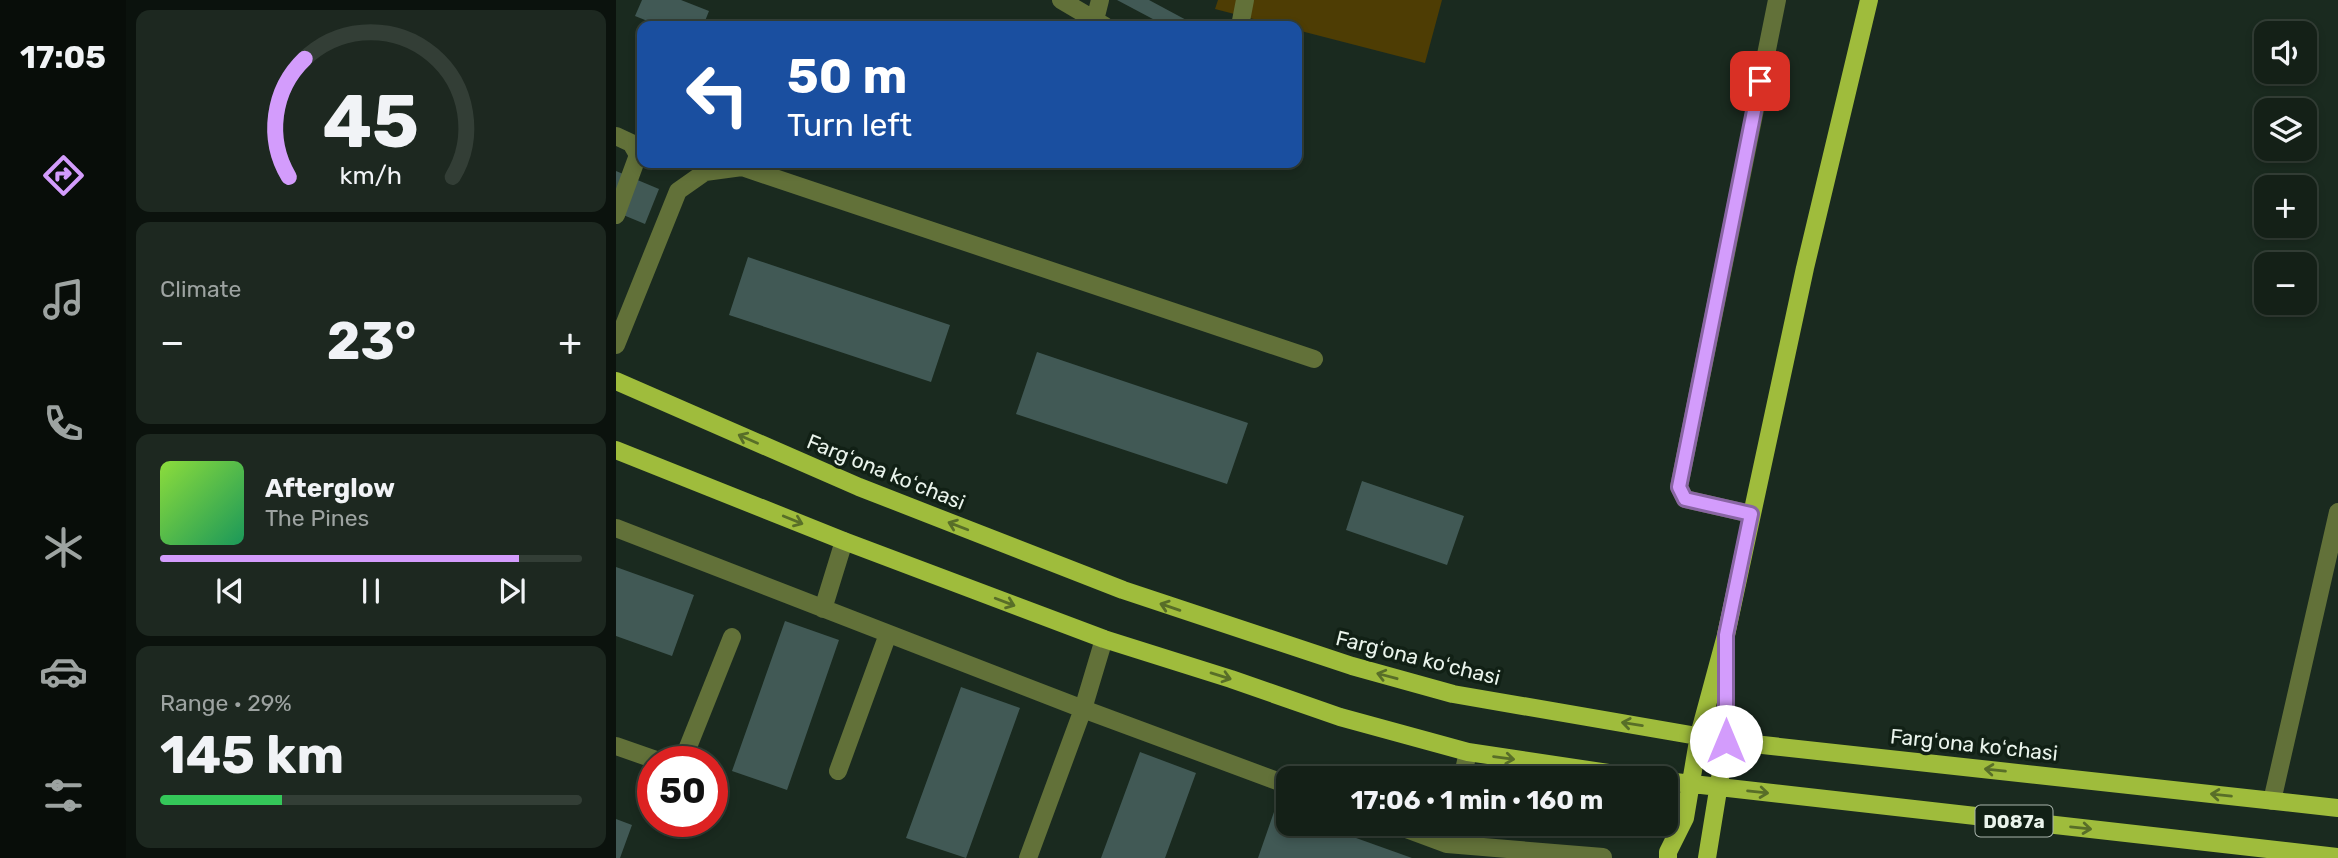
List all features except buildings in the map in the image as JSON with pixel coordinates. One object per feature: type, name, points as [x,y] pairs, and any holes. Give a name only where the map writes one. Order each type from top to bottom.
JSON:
[{"type":"main road","points":[[1668,855],[1685,818],[1699,735],[1726,635],[1805,268],[1869,0]]},
{"type":"main road","name":"Fargʻona koʻchasi","points":[[616,381],[859,487],[1123,590],[1273,642],[1453,694],[1726,741],[2338,808]]},
{"type":"main road","points":[[616,450],[844,541],[1104,639],[1340,717],[1468,752],[1562,766]]},
{"type":"main road","points":[[1707,858],[1726,741],[1726,635]]},
{"type":"main road","points":[[1678,783],[1690,785]]},
{"type":"main road","name":"D087a","points":[[1690,785],[2338,856]]},
{"type":"street","points":[[1061,0],[1097,21]]},
{"type":"street","points":[[1100,0],[1100,21]]},
{"type":"street","points":[[1241,21],[1245,0]]},
{"type":"street","points":[[1751,514],[1685,499],[1679,487],[1777,0]]},
{"type":"street","points":[[616,136],[631,143],[637,153]]},
{"type":"street","points":[[616,215],[637,158]]},
{"type":"street","points":[[616,345],[678,191],[705,172],[735,168]]},
{"type":"street","points":[[745,168],[1314,359]]},
{"type":"street","points":[[2272,800],[2338,512]]},
{"type":"street","points":[[616,528],[1083,709],[1276,781]]},
{"type":"street","points":[[823,609],[844,541]]},
{"type":"street","points":[[838,771],[888,634]]},
{"type":"street","points":[[688,746],[732,637]]},
{"type":"street","points":[[1028,858],[1083,709],[1104,639]]},
{"type":"street","points":[[616,746],[637,753]]},
{"type":"street","points":[[1465,766],[1468,752]]},
{"type":"street","points":[[1425,836],[1447,844],[1604,858]]},
{"type":"street","points":[[1447,844],[1449,836]]},
{"type":"shaded area","points":[[1218,0],[1442,0],[1425,63],[1302,31],[1302,21],[1262,21],[1215,9]]},
{"type":"route","points":[[1726,741],[1726,635],[1751,514],[1685,499],[1679,487],[1760,81]]}]
